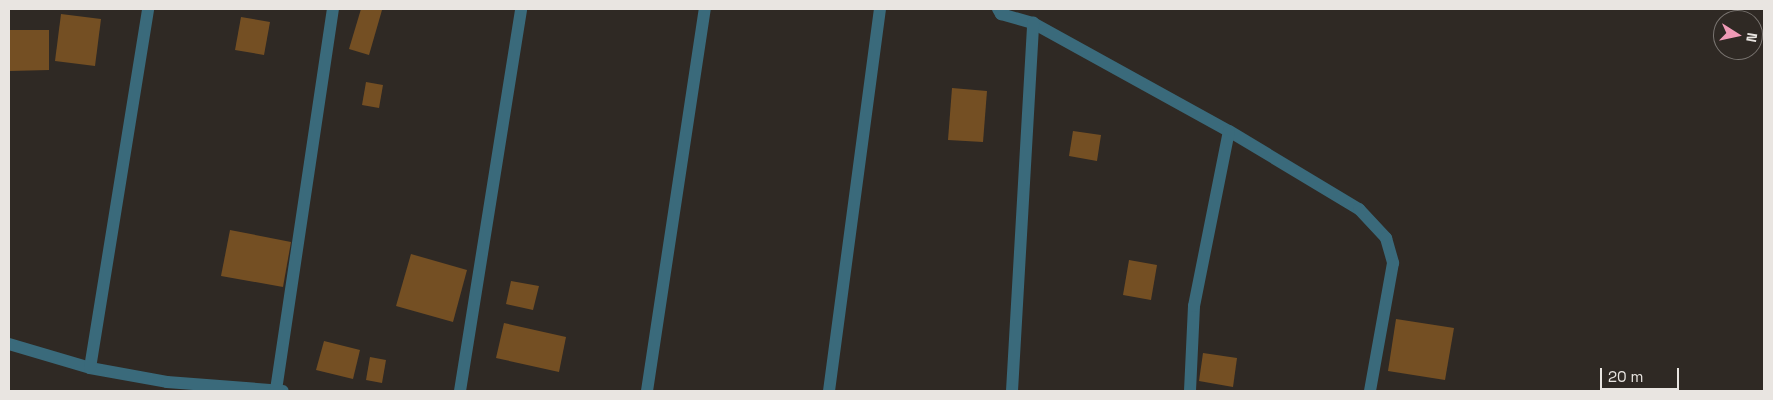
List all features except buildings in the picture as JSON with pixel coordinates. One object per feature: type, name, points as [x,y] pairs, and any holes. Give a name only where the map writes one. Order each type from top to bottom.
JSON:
[{"type":"street","points":[[90,368],[148,9]]},
{"type":"street","points":[[9,344],[90,368],[167,382],[279,390],[333,9]]},
{"type":"street","points":[[460,391],[521,9]]},
{"type":"street","points":[[648,391],[705,9]]},
{"type":"street","points":[[828,391],[880,9]]},
{"type":"street","points":[[998,9],[1001,14],[1033,23],[1229,131],[1359,209],[1386,238],[1393,263],[1370,391]]},
{"type":"street","points":[[1012,391],[1033,23]]},
{"type":"street","points":[[1190,391],[1194,306],[1229,131]]},
{"type":"street","points":[[167,382],[176,391]]}]
